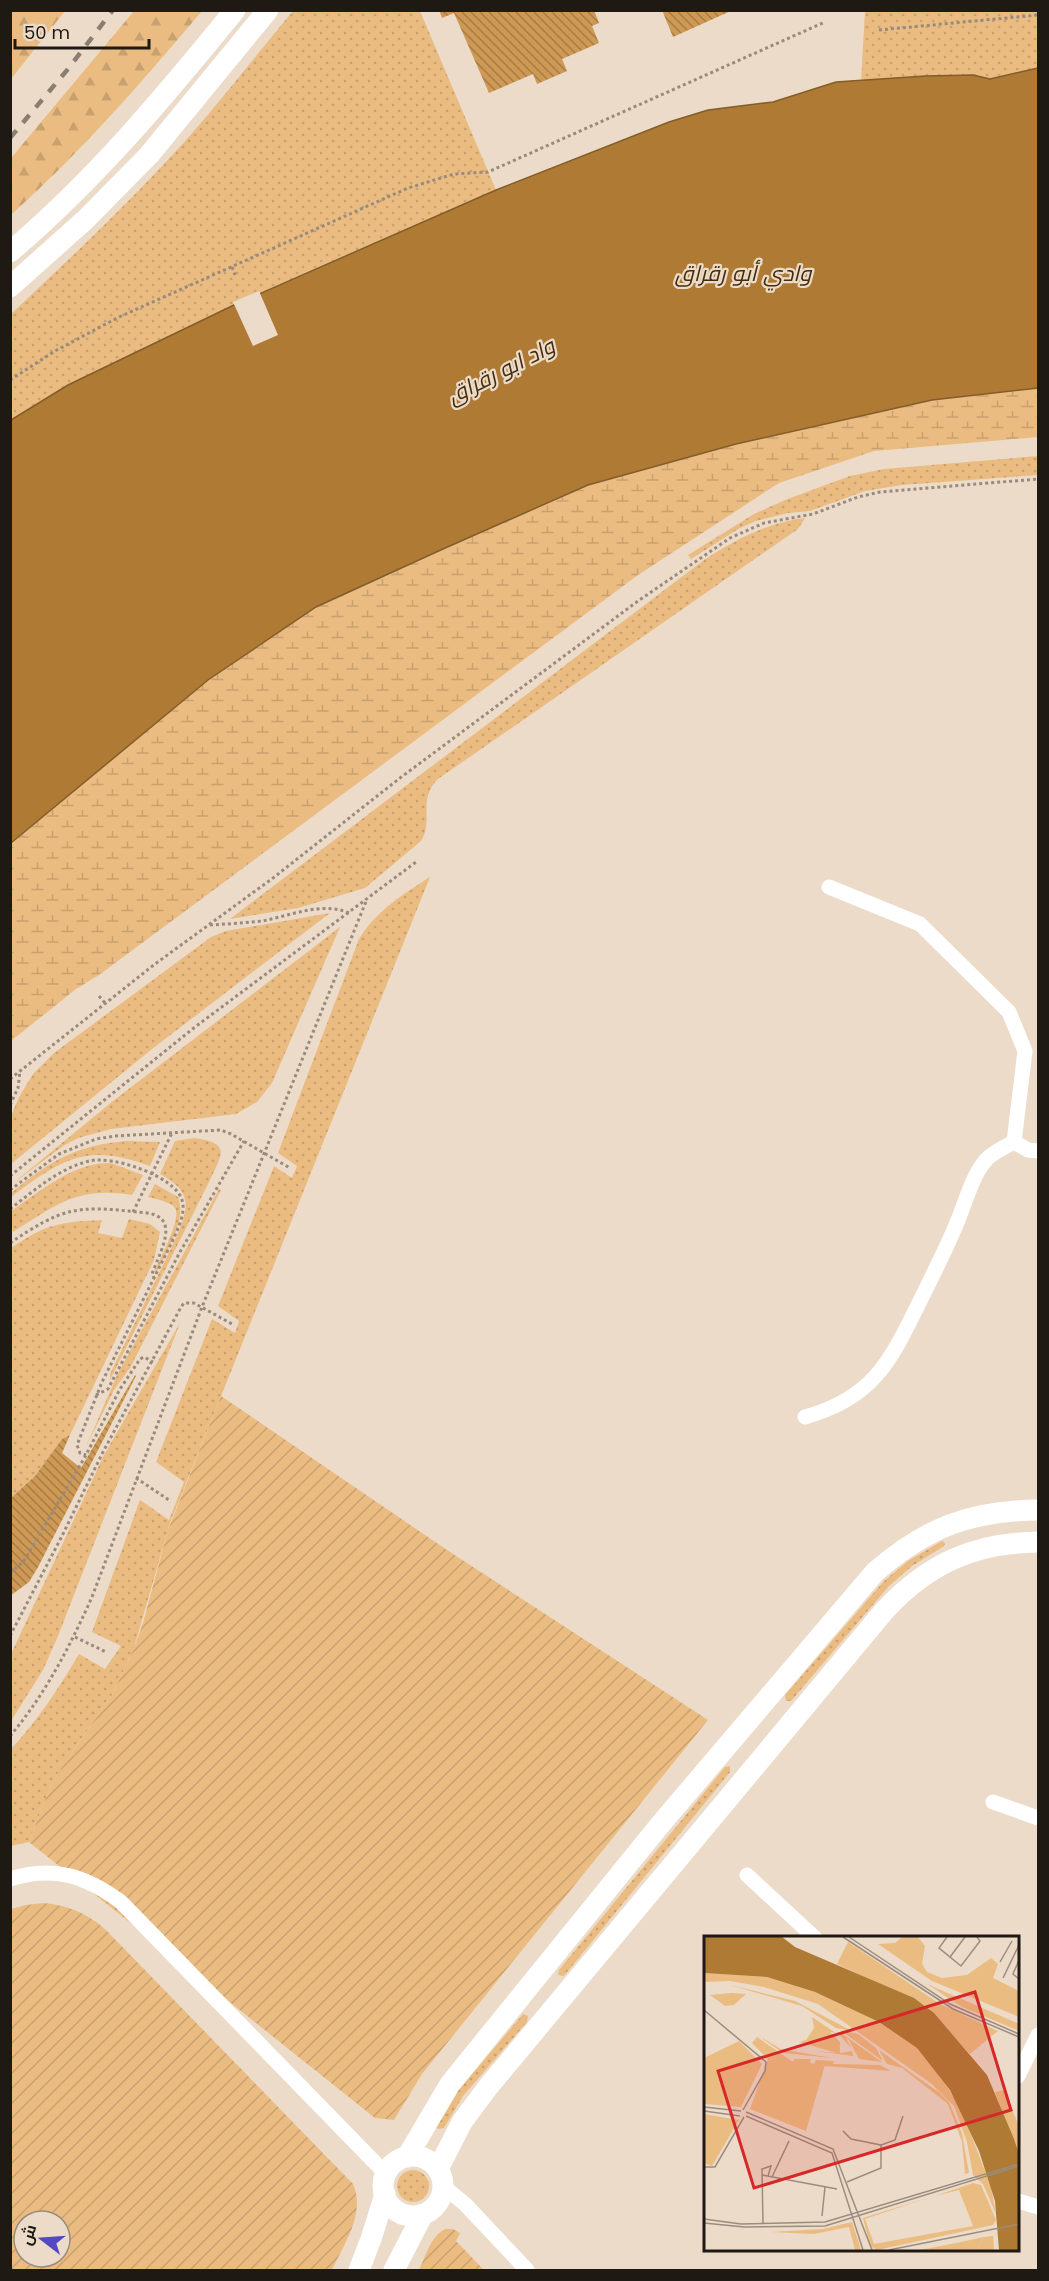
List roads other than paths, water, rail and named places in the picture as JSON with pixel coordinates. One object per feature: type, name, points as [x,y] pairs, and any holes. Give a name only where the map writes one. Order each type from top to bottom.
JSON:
[{"type":"street","points":[[10,252],[38,229],[114,153],[163,98],[235,10]]},
{"type":"street","points":[[10,288],[86,219],[149,154],[268,10]]},
{"type":"street","points":[[830,886],[920,924],[1010,1012],[1025,1051],[1014,1142]]},
{"type":"street","points":[[1014,1142],[1028,1150],[1038,1151]]},
{"type":"street","points":[[805,1417],[832,1408],[857,1394],[885,1367],[896,1351],[943,1255],[970,1188],[989,1157],[1014,1142]]},
{"type":"street","points":[[407,2157],[450,2084],[659,1826],[875,1572],[921,1537],[965,1519],[1000,1512],[1038,1510]]},
{"type":"street","points":[[965,1519],[977,1550]]},
{"type":"street","points":[[394,2271],[423,2214],[437,2203],[440,2178],[462,2122],[474,2104],[885,1610],[904,1590],[926,1573],[950,1559],[1001,1544],[1038,1542]]},
{"type":"street","points":[[747,1723],[772,1744]]},
{"type":"street","points":[[993,1802],[1038,1818]]},
{"type":"street","points":[[10,1880],[23,1875],[50,1873],[75,1876],[100,1886],[121,1902],[385,2184],[391,2206],[410,2216],[423,2214]]},
{"type":"street","points":[[747,1875],[813,1936]]},
{"type":"street","points":[[532,1982],[557,2004]]},
{"type":"street","points":[[1019,2072],[1038,2035]]},
{"type":"street","points":[[359,2271],[372,2239],[385,2184],[394,2163],[407,2157],[426,2159],[440,2178],[527,2271]]},
{"type":"street","points":[[1019,2201],[1038,2207]]},
{"type":"water","name":"وادي أبو رقراق","points":[[1038,68],[1038,388],[932,400],[736,444],[588,485],[443,549],[316,607],[208,680],[11,843],[11,420],[68,385],[234,305],[496,190],[669,122],[708,110],[773,102],[836,82],[973,75],[990,79]]},
{"type":"railway","points":[[10,138],[68,69],[113,10]]},
{"type":"water label","name":"واد ابو رقراق","points":[[501,371]]}]
